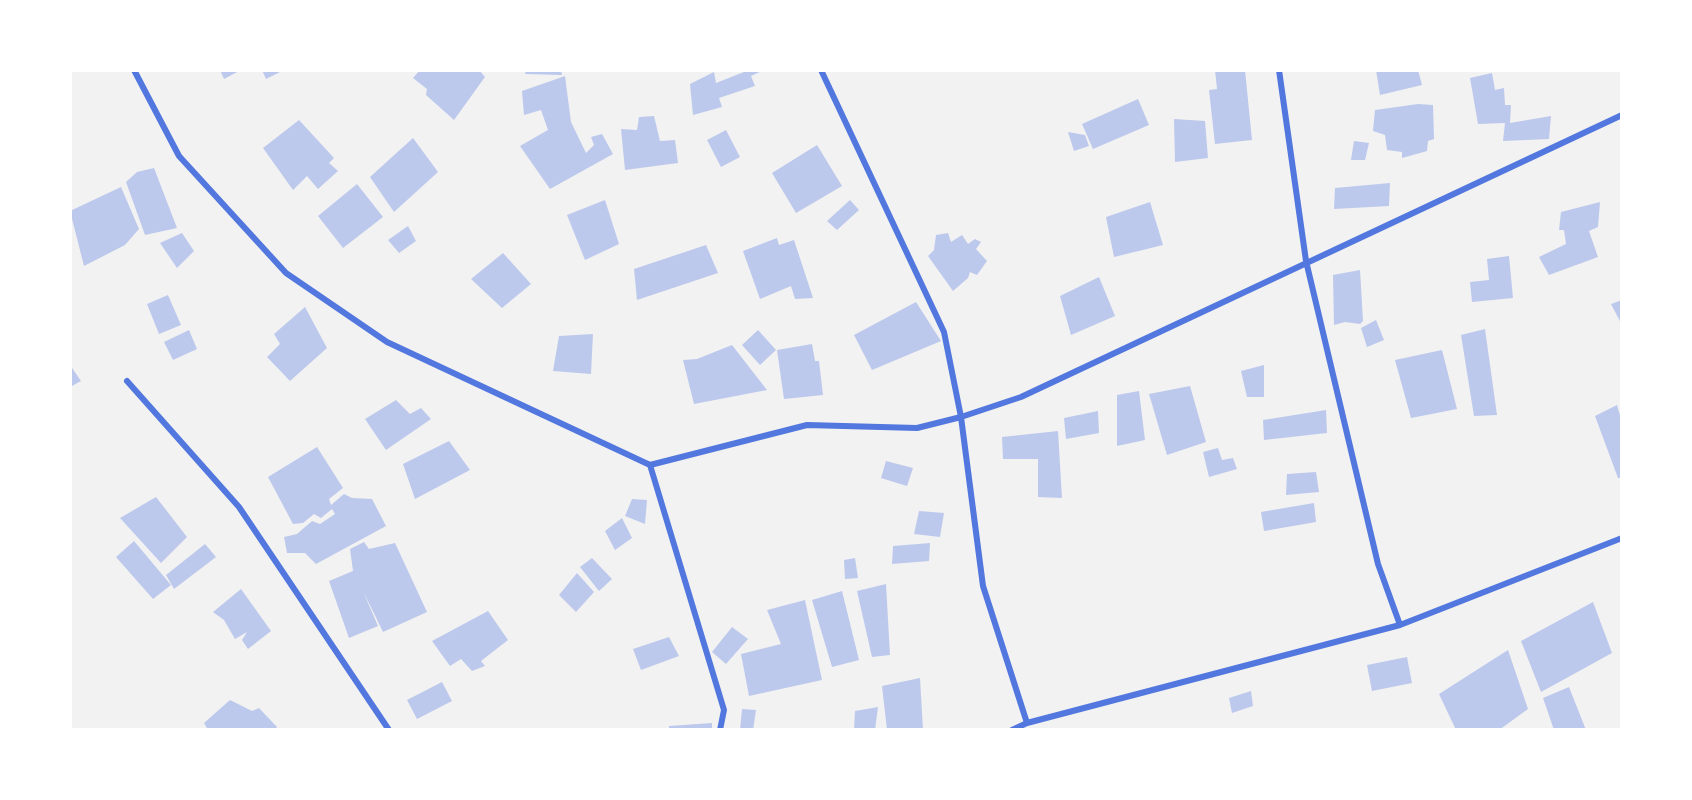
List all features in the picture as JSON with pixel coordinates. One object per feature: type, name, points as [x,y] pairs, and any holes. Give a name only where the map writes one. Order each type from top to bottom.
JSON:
[{"type":"street","points":[[134,70],[179,156],[286,273],[387,342],[650,465],[807,425],[917,428],[961,417],[1021,397],[1306,261],[1622,115]]},
{"type":"street","points":[[821,70],[944,332],[961,417],[983,586],[1028,723]]},
{"type":"street","points":[[1279,70],[1306,261],[1378,564],[1400,625]]},
{"type":"street","points":[[127,381],[239,507],[389,729]]},
{"type":"street","points":[[650,465],[724,710],[720,729]]},
{"type":"street","points":[[1012,729],[1400,625],[1622,538]]},
{"type":"building","points":[[220,70],[241,70],[224,79]]},
{"type":"building","points":[[262,70],[284,70],[266,79]]},
{"type":"building","points":[[420,70],[479,70],[485,77],[454,120],[426,95],[427,89],[413,78]]},
{"type":"building","points":[[526,70],[561,70],[562,75],[525,74]]},
{"type":"building","points":[[749,70],[764,70],[751,76],[755,86],[719,98],[722,107],[693,115],[690,84],[714,72],[716,83]]},
{"type":"building","points":[[1215,70],[1245,70],[1252,140],[1215,144],[1209,90],[1217,89]]},
{"type":"building","points":[[1376,70],[1418,70],[1422,85],[1380,95]]},
{"type":"building","points":[[1492,73],[1495,90],[1504,88],[1505,105],[1511,105],[1510,123],[1551,116],[1549,139],[1503,141],[1505,123],[1478,124],[1470,78]]},
{"type":"building","points":[[565,76],[571,122],[586,153],[594,145],[591,137],[602,134],[613,154],[550,189],[520,146],[548,130],[541,110],[524,115],[522,91]]},
{"type":"building","points":[[1138,99],[1149,125],[1093,149],[1082,124]]},
{"type":"building","points":[[1418,104],[1433,105],[1434,139],[1428,141],[1427,151],[1402,158],[1402,152],[1387,150],[1385,135],[1373,131],[1375,110]]},
{"type":"building","points":[[654,116],[660,141],[675,140],[678,163],[625,170],[621,129],[637,130],[639,117]]},
{"type":"building","points":[[1174,119],[1205,121],[1208,158],[1175,162]]},
{"type":"building","points":[[299,120],[334,158],[329,163],[338,171],[318,189],[307,176],[293,190],[263,148]]},
{"type":"building","points":[[726,130],[740,157],[721,167],[707,140]]},
{"type":"building","points":[[1068,132],[1085,135],[1089,146],[1074,151]]},
{"type":"building","points":[[413,138],[438,172],[394,212],[370,177]]},
{"type":"building","points":[[1354,141],[1369,143],[1365,160],[1351,160]]},
{"type":"building","points":[[817,145],[842,186],[796,213],[772,173]]},
{"type":"building","points":[[154,168],[177,228],[145,235],[126,182],[137,172]]},
{"type":"building","points":[[1390,183],[1389,206],[1334,209],[1335,188]]},
{"type":"building","points":[[357,184],[383,217],[343,248],[318,216]]},
{"type":"building","points":[[121,187],[139,229],[125,245],[84,266],[70,211]]},
{"type":"building","points":[[605,200],[619,244],[585,260],[567,215]]},
{"type":"building","points":[[850,200],[859,210],[837,230],[827,221]]},
{"type":"building","points":[[1150,202],[1163,245],[1114,257],[1106,217]]},
{"type":"building","points":[[1600,202],[1598,227],[1589,231],[1598,257],[1549,275],[1539,257],[1566,244],[1564,230],[1559,230],[1561,212]]},
{"type":"building","points":[[408,226],[416,241],[399,253],[388,240]]},
{"type":"building","points":[[182,233],[194,251],[177,268],[160,243]]},
{"type":"building","points":[[948,233],[951,242],[962,235],[968,244],[975,239],[981,242],[976,249],[987,261],[977,275],[970,272],[968,278],[953,291],[928,256],[934,250],[936,235]]},
{"type":"building","points":[[777,238],[779,245],[794,240],[813,298],[795,299],[791,286],[760,299],[743,251]]},
{"type":"building","points":[[706,245],[718,273],[637,300],[634,269]]},
{"type":"building","points":[[503,253],[531,284],[502,308],[471,279]]},
{"type":"building","points":[[1509,256],[1513,298],[1472,302],[1470,282],[1489,280],[1487,259]]},
{"type":"building","points":[[1360,270],[1363,321],[1360,324],[1345,322],[1334,325],[1333,275]]},
{"type":"building","points":[[1099,277],[1115,316],[1071,335],[1060,296]]},
{"type":"building","points":[[168,295],[181,325],[159,334],[147,304]]},
{"type":"building","points":[[1622,300],[1622,325],[1611,304]]},
{"type":"building","points":[[916,302],[941,341],[872,370],[854,335]]},
{"type":"building","points":[[305,307],[327,348],[290,381],[267,357],[280,344],[274,334]]},
{"type":"building","points":[[1376,320],[1384,340],[1367,347],[1361,328]]},
{"type":"building","points":[[1485,329],[1497,415],[1474,416],[1461,335]]},
{"type":"building","points":[[189,330],[197,349],[173,360],[164,342]]},
{"type":"building","points":[[758,330],[776,350],[760,365],[742,345]]},
{"type":"building","points":[[593,334],[591,374],[553,371],[559,336]]},
{"type":"building","points":[[812,344],[815,361],[819,361],[823,395],[784,399],[777,350]]},
{"type":"building","points":[[732,345],[767,390],[694,404],[683,360],[697,359]]},
{"type":"building","points":[[1442,350],[1457,409],[1411,418],[1395,360]]},
{"type":"building","points":[[70,365],[81,381],[70,387]]},
{"type":"building","points":[[1264,365],[1264,397],[1247,397],[1241,371]]},
{"type":"building","points":[[1190,386],[1206,442],[1167,455],[1149,394]]},
{"type":"building","points":[[1139,391],[1145,440],[1117,446],[1117,395]]},
{"type":"building","points":[[396,400],[410,414],[421,408],[431,419],[386,450],[365,419]]},
{"type":"building","points":[[1617,405],[1622,422],[1622,478],[1618,478],[1595,416]]},
{"type":"building","points":[[1326,410],[1327,433],[1264,440],[1263,420]]},
{"type":"building","points":[[1098,411],[1099,433],[1066,439],[1064,418]]},
{"type":"building","points":[[1058,431],[1062,498],[1038,497],[1038,459],[1003,459],[1002,437]]},
{"type":"building","points":[[449,441],[470,470],[415,499],[403,464]]},
{"type":"building","points":[[317,447],[343,488],[329,499],[331,505],[344,494],[352,498],[372,499],[386,526],[316,564],[305,553],[287,553],[284,537],[297,534],[312,521],[320,524],[335,514],[332,509],[321,518],[314,514],[303,523],[293,524],[268,477]]},
{"type":"building","points":[[1218,448],[1222,460],[1233,458],[1237,469],[1209,477],[1203,452]]},
{"type":"building","points":[[886,461],[913,468],[907,486],[881,478]]},
{"type":"building","points":[[1316,472],[1319,492],[1286,495],[1287,474]]},
{"type":"building","points":[[156,497],[187,537],[161,563],[120,518]]},
{"type":"building","points":[[632,499],[647,500],[645,524],[625,516]]},
{"type":"building","points":[[1314,503],[1316,522],[1264,531],[1261,512]]},
{"type":"building","points":[[919,511],[944,513],[940,537],[914,534]]},
{"type":"building","points":[[622,518],[632,538],[615,550],[605,531]]},
{"type":"building","points":[[134,541],[171,585],[153,599],[116,557]]},
{"type":"building","points":[[364,542],[369,549],[395,543],[427,612],[383,632],[363,591],[378,626],[349,638],[329,581],[353,571],[350,549]]},
{"type":"building","points":[[930,543],[929,561],[892,564],[893,546]]},
{"type":"building","points":[[205,544],[216,557],[174,589],[166,575]]},
{"type":"building","points":[[592,558],[612,579],[599,591],[580,567]]},
{"type":"building","points":[[855,558],[858,578],[845,579],[844,560]]},
{"type":"building","points":[[577,573],[594,592],[576,612],[559,595]]},
{"type":"building","points":[[886,584],[890,655],[872,657],[857,591]]},
{"type":"building","points":[[241,589],[271,631],[248,649],[242,640],[247,632],[235,639],[224,620],[213,612]]},
{"type":"building","points":[[842,591],[859,660],[832,667],[812,600]]},
{"type":"building","points":[[805,600],[822,680],[749,696],[741,654],[781,644],[767,610]]},
{"type":"building","points":[[1593,602],[1612,653],[1541,692],[1521,641]]},
{"type":"building","points":[[488,611],[508,640],[481,661],[485,666],[472,671],[461,659],[450,666],[432,641]]},
{"type":"building","points":[[732,627],[748,639],[726,664],[712,652]]},
{"type":"building","points":[[669,637],[679,656],[641,670],[633,649]]},
{"type":"building","points":[[1508,650],[1528,709],[1499,730],[1456,730],[1439,694]]},
{"type":"building","points":[[1407,657],[1412,683],[1372,691],[1367,665]]},
{"type":"building","points":[[920,678],[923,730],[887,730],[882,686]]},
{"type":"building","points":[[442,682],[452,701],[417,719],[407,700]]},
{"type":"building","points":[[1569,687],[1586,730],[1554,730],[1543,698]]},
{"type":"building","points":[[1251,691],[1253,706],[1232,713],[1229,698]]},
{"type":"building","points":[[230,700],[252,711],[259,708],[277,727],[275,730],[208,730],[204,723]]},
{"type":"building","points":[[878,707],[875,730],[854,730],[855,711]]},
{"type":"building","points":[[742,709],[756,710],[753,730],[740,730]]},
{"type":"building","points":[[712,723],[712,730],[669,730],[669,726]]}]
